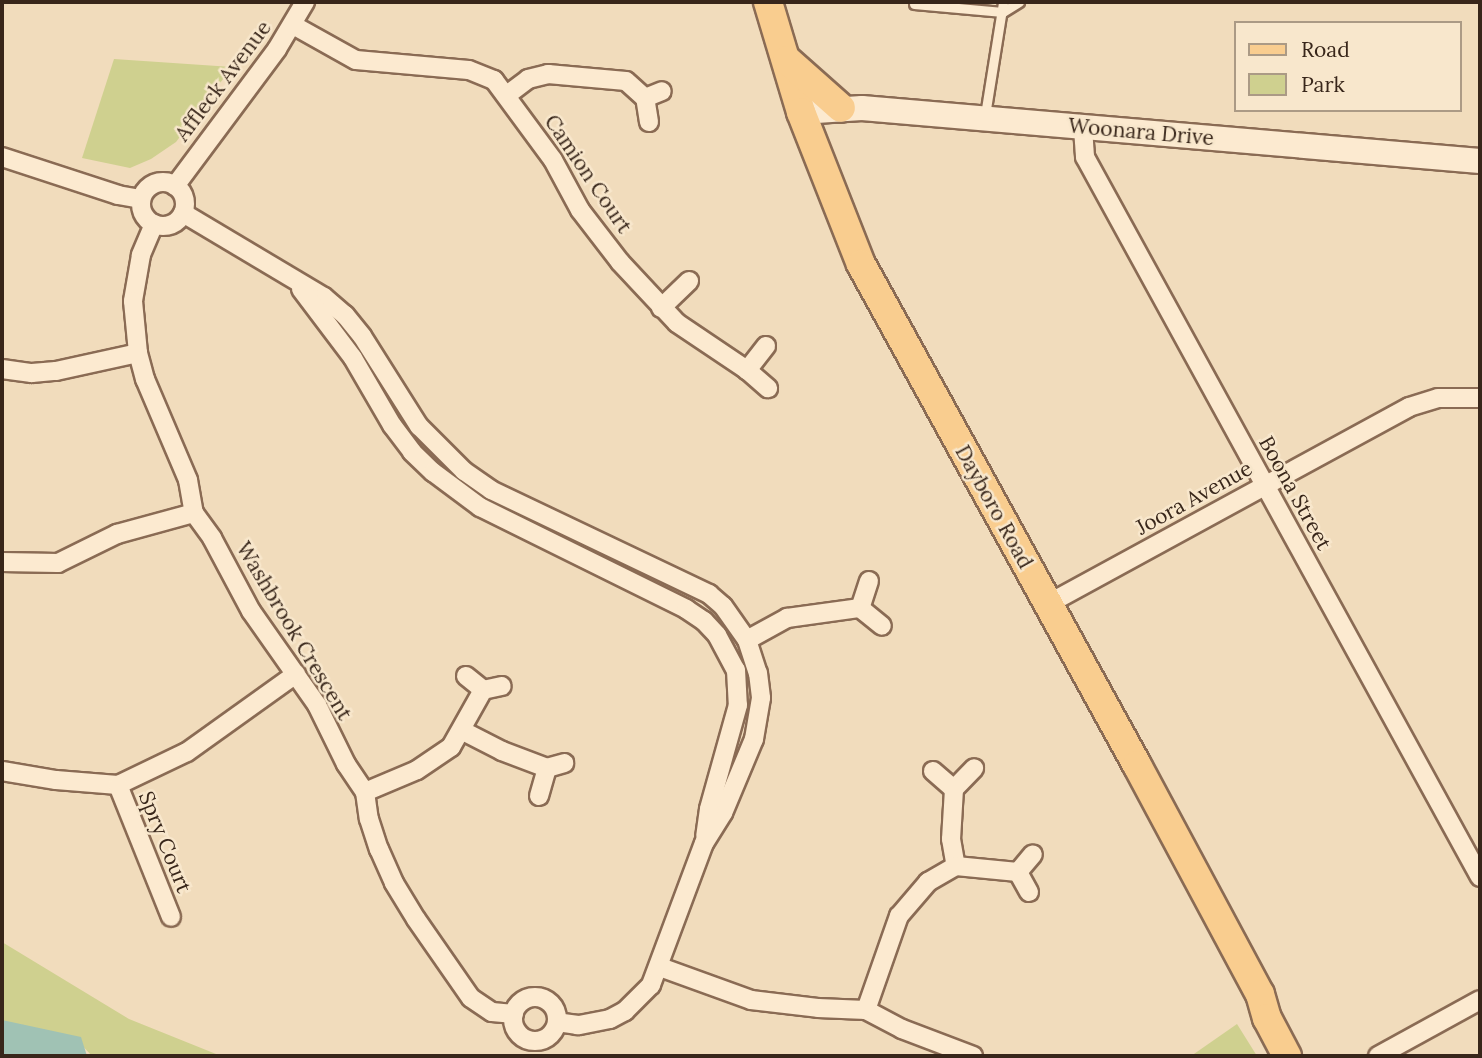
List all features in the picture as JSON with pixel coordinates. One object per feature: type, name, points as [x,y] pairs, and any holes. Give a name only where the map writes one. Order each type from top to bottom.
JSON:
[{"type":"main road","name":"Dayboro Road","points":[[768,2],[801,111],[861,264],[1260,994],[1287,1056]]},
{"type":"main road","points":[[784,58],[848,108],[835,124],[820,160]]},
{"type":"main road","name":"Dayboro Road","points":[[1260,994],[1277,1012],[1305,1056]]},
{"type":"street","name":"Affleck Avenue","points":[[175,186],[293,25],[305,2]]},
{"type":"street","name":"Camion Court","points":[[293,25],[356,60],[470,70],[494,80],[552,160],[580,209],[661,308],[677,323],[747,370],[768,388]]},
{"type":"street","points":[[507,95],[528,79],[548,74],[626,81],[645,98],[649,122]]},
{"type":"street","points":[[645,98],[662,91]]},
{"type":"street","name":"Woonara Drive","points":[[801,111],[848,108],[985,117],[1083,128],[1480,161]]},
{"type":"street","name":"Boona Street","points":[[1083,128],[1085,157],[1480,877]]},
{"type":"street","points":[[2,157],[109,192],[141,199]]},
{"type":"street","points":[[155,183],[175,186],[184,198],[183,213],[167,225],[154,224],[143,214],[141,199],[155,183]]},
{"type":"street","points":[[183,213],[324,297],[345,315],[362,336],[419,426],[464,471],[491,490],[709,594],[723,606],[747,640],[758,673],[759,720],[723,813],[704,843]]},
{"type":"street","name":"Washbrook Crescent","points":[[154,224],[141,255],[133,300],[138,353],[188,480],[194,513],[212,538],[251,611],[317,705],[346,764],[365,792],[369,819],[379,849],[416,919],[471,998],[492,1012],[514,1014]]},
{"type":"street","points":[[661,308],[689,281]]},
{"type":"street","points":[[297,283],[330,325],[405,443],[433,472],[480,507],[686,609],[704,621],[717,635],[736,670],[738,705],[709,809],[704,843],[660,967],[651,985],[625,1011],[610,1019],[586,1024],[557,1022]]},
{"type":"street","points":[[747,370],[766,346]]},
{"type":"street","points":[[2,369],[32,373],[56,371],[138,353]]},
{"type":"street","name":"Joora Avenue","points":[[1048,604],[1409,407],[1438,398],[1480,398]]},
{"type":"street","points":[[2,562],[58,563],[117,534],[194,513]]},
{"type":"street","points":[[860,608],[869,581]]},
{"type":"street","points":[[747,640],[787,618],[860,608],[882,626]]},
{"type":"street","points":[[2,771],[56,780],[118,785],[187,752],[296,674]]},
{"type":"street","points":[[466,676],[484,690]]},
{"type":"street","points":[[484,690],[502,686]]},
{"type":"street","points":[[365,792],[432,762],[451,747],[463,731],[484,690]]},
{"type":"street","points":[[463,731],[502,751],[555,766],[540,796]]},
{"type":"street","points":[[956,866],[951,839],[954,789],[974,768]]},
{"type":"street","points":[[933,771],[954,789]]},
{"type":"street","name":"Spry Court","points":[[118,785],[171,916]]},
{"type":"street","points":[[1018,872],[1033,854]]},
{"type":"street","points":[[866,1010],[899,916],[928,882],[956,866],[1018,872]]},
{"type":"street","points":[[1018,872],[1030,892]]},
{"type":"street","points":[[660,967],[751,1000],[818,1009],[866,1010],[902,1029],[972,1056]]},
{"type":"street","points":[[536,997],[549,1002],[557,1022],[540,1048],[519,1034],[514,1014],[522,1002],[536,997]]},
{"type":"street","points":[[1378,1056],[1480,1000]]},
{"type":"lane","points":[[914,4],[1003,7],[1019,2]]},
{"type":"lane","points":[[985,117],[993,54],[1003,7]]},
{"type":"green space","points":[[114,59],[232,67],[176,142],[151,159],[130,168],[82,158]]},
{"type":"green space","points":[[2,942],[129,1019],[221,1056],[92,1056],[76,1039],[2,1025]]},
{"type":"green space","points":[[1237,1024],[1257,1056],[1191,1056]]},
{"type":"shaded area","points":[[2,1020],[81,1037],[87,1056],[2,1056]]}]
